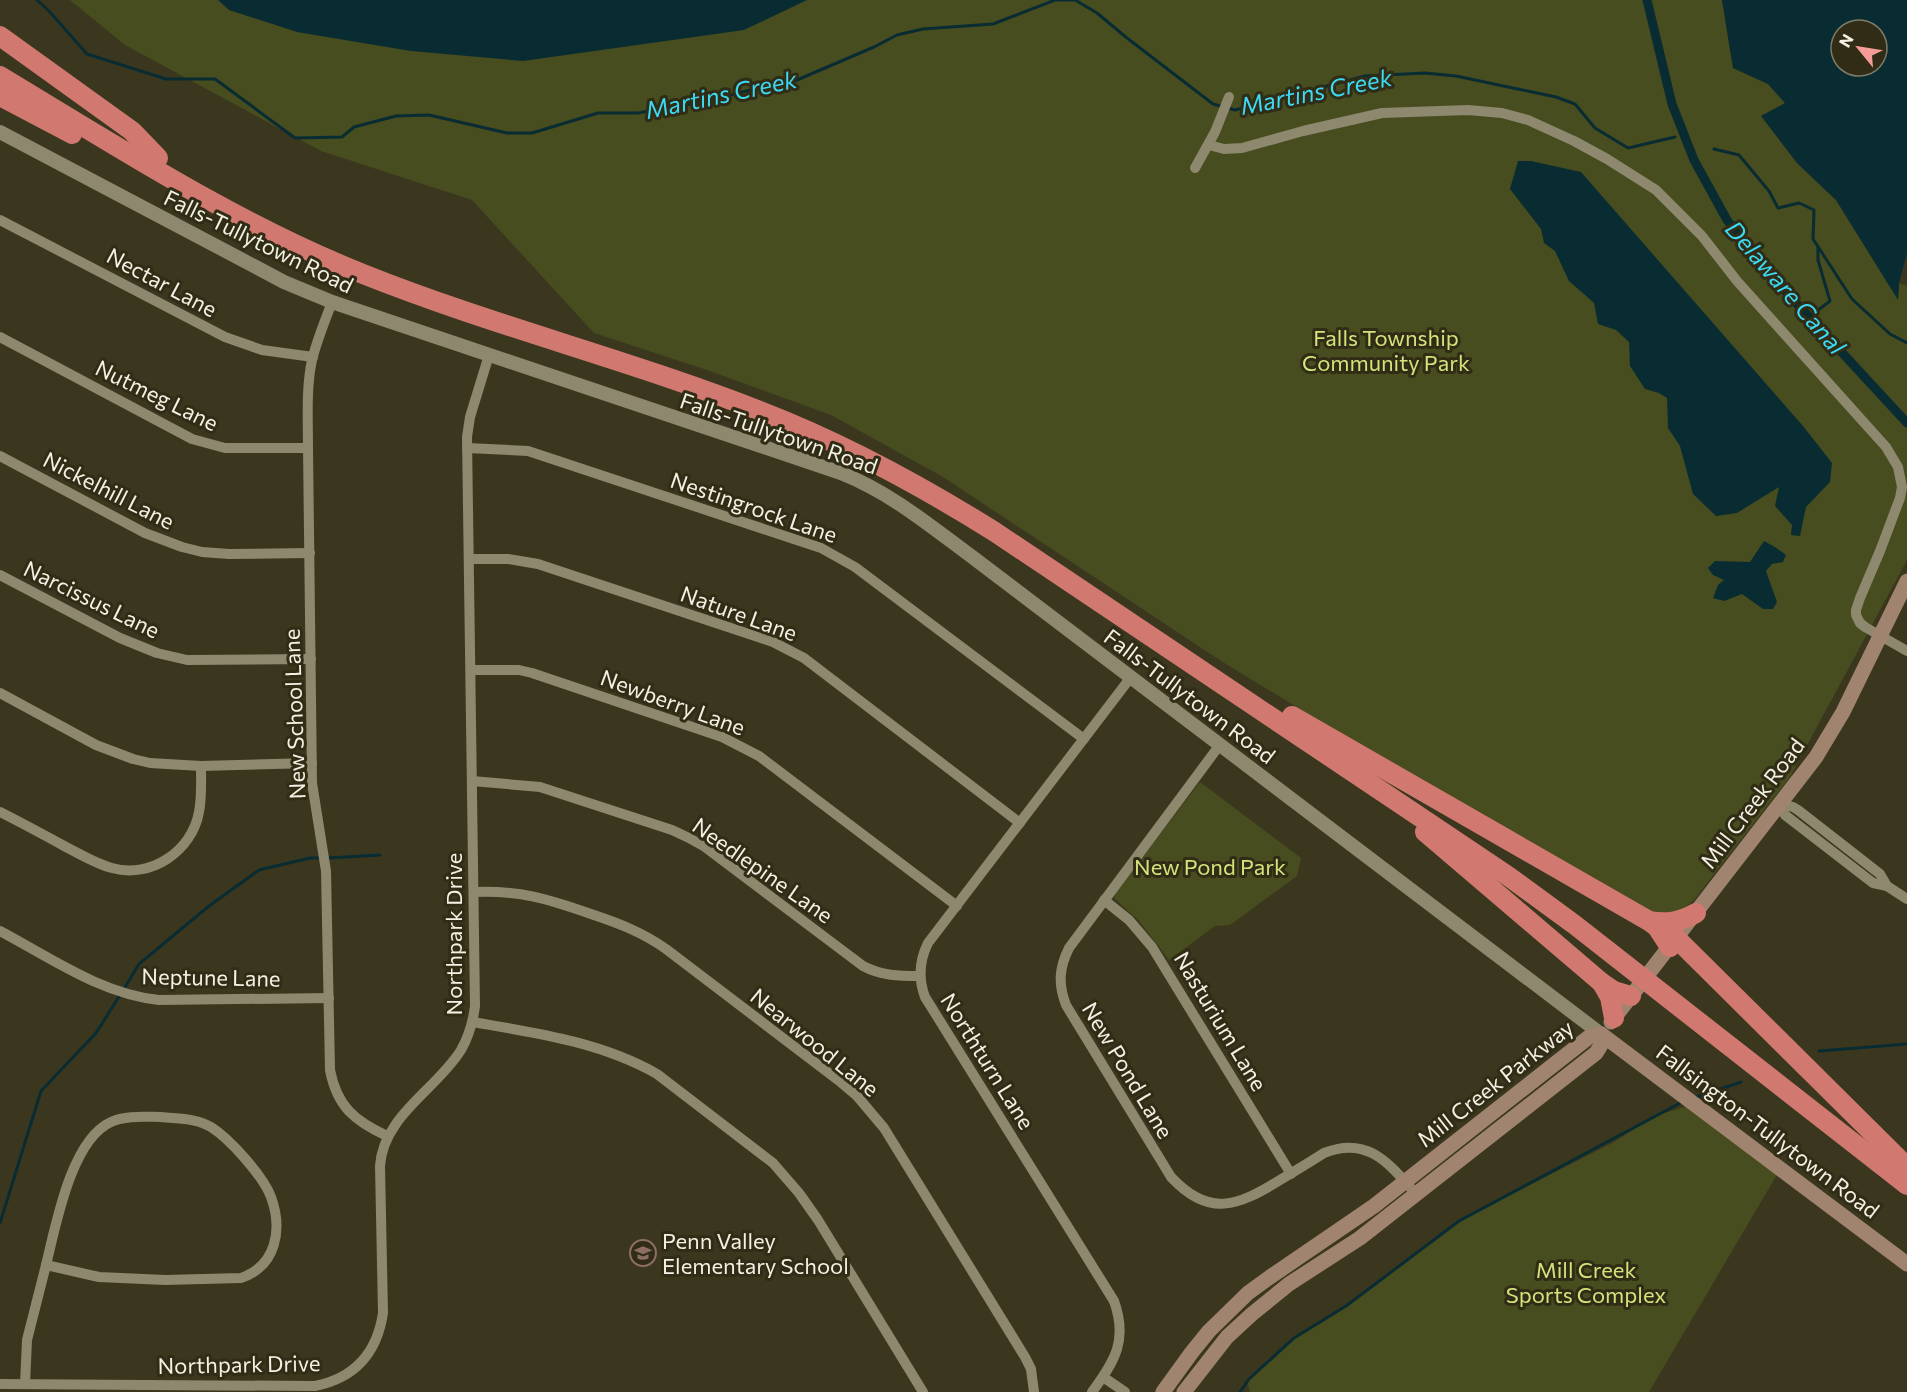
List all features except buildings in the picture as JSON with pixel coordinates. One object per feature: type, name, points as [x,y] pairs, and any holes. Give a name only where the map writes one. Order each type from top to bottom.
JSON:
[{"type":"highway","points":[[0,36],[132,131],[158,158]]},
{"type":"highway","points":[[0,63],[158,158],[277,223],[369,264],[732,387],[856,440],[925,476],[983,510],[1515,866],[1665,988],[1907,1168]]},
{"type":"highway","points":[[0,76],[212,202]]},
{"type":"highway","points":[[0,96],[272,234],[365,275],[728,399],[790,423],[861,455],[986,526],[1517,882],[1630,961]]},
{"type":"highway","points":[[1292,716],[1649,921],[1907,1168]]},
{"type":"highway","points":[[1342,764],[1602,983],[1614,991],[1631,996]]},
{"type":"highway","points":[[1649,921],[1671,923],[1696,914]]},
{"type":"highway","points":[[1602,983],[1610,997],[1614,1018]]},
{"type":"highway","points":[[1665,988],[1907,1185]]},
{"type":"main road","name":"Mill Creek Road","points":[[1601,1034],[1807,771],[1835,727],[1907,581]]},
{"type":"main road","name":"Fallsington-Tullytown Road","points":[[1601,1034],[1907,1264]]},
{"type":"main road","name":"Mill Creek Parkway","points":[[1162,1392],[1209,1331],[1248,1293],[1405,1182],[1589,1037],[1601,1034],[1601,1045],[1596,1053],[1360,1238],[1289,1284],[1252,1314],[1227,1337],[1184,1392]]},
{"type":"street","points":[[1195,168],[1209,145],[1229,97]]},
{"type":"street","points":[[1209,145],[1224,149],[1242,148],[1382,113],[1468,110],[1502,113],[1528,120],[1574,141],[1656,190],[1702,236],[1737,281],[1819,374],[1862,418],[1893,456],[1901,478],[1900,498],[1856,610],[1860,623],[1907,651]]},
{"type":"street","name":"Falls-Tullytown Road","points":[[0,132],[254,266],[332,302],[865,483],[901,504],[1601,1034]]},
{"type":"street","name":"Nectar Lane","points":[[0,220],[225,337],[262,350],[313,357]]},
{"type":"street","name":"New School Lane","points":[[332,302],[313,357],[308,395],[312,763],[315,802],[324,846],[326,871],[330,1070],[337,1095],[352,1115],[387,1136]]},
{"type":"street","name":"Nutmeg Lane","points":[[0,337],[192,439],[225,448],[308,448]]},
{"type":"street","name":"Northpark Drive","points":[[0,1384],[139,1388],[315,1386],[338,1379],[358,1366],[378,1337],[382,1319],[380,1166],[383,1146],[394,1125],[460,1051],[473,1022],[475,1006],[467,448],[468,426],[489,356]]},
{"type":"street","name":"Nestingrock Lane","points":[[467,448],[528,451],[821,548],[855,567],[1084,739]]},
{"type":"street","name":"Nickelhill Lane","points":[[0,456],[145,533],[182,547],[202,552],[229,554],[310,554]]},
{"type":"street","name":"Nature Lane","points":[[469,559],[508,559],[538,564],[789,649],[1020,823]]},
{"type":"street","name":"Narcissus Lane","points":[[0,575],[120,638],[157,654],[187,660],[311,659]]},
{"type":"street","name":"Newberry Lane","points":[[471,670],[519,670],[532,673],[722,737],[741,746],[759,756],[957,906]]},
{"type":"street","name":"Northturn Lane","points":[[1092,1392],[1113,1361],[1118,1348],[1120,1335],[1114,1301],[925,997],[920,976],[921,958],[926,946],[1131,677]]},
{"type":"street","points":[[0,693],[114,752],[150,763],[201,766],[312,763]]},
{"type":"street","name":"New Pond Lane","points":[[1219,746],[1069,948],[1060,972],[1061,993],[1071,1014],[1171,1177],[1181,1188],[1197,1198],[1216,1203],[1231,1203],[1254,1196],[1324,1153],[1351,1147],[1373,1153],[1383,1159],[1416,1195]]},
{"type":"street","points":[[0,812],[106,866],[124,870],[149,867],[170,858],[186,843],[192,833],[199,813],[201,766]]},
{"type":"street","name":"Needlepine Lane","points":[[472,781],[540,787],[672,830],[705,847],[863,966],[874,972],[891,976],[920,976]]},
{"type":"street","points":[[1781,804],[1798,810],[1880,874],[1887,886],[1907,899]]},
{"type":"street","name":"Nearwood Lane","points":[[474,892],[520,893],[543,898],[640,932],[666,949],[851,1091],[884,1128],[1025,1357],[1031,1369],[1034,1392]]},
{"type":"street","name":"Nasturium Lane","points":[[1104,900],[1129,920],[1152,947],[1290,1174]]},
{"type":"street","name":"Neptune Lane","points":[[0,931],[109,988],[142,998],[159,1000],[328,998]]},
{"type":"street","points":[[473,1022],[576,1042],[609,1051],[637,1063],[665,1080],[773,1163],[799,1193],[818,1220],[923,1392]]},
{"type":"street","points":[[25,1384],[27,1340],[45,1265],[65,1193],[79,1156],[96,1132],[113,1121],[124,1118],[161,1117],[194,1120],[209,1126],[231,1143],[264,1183],[271,1197],[276,1228],[273,1249],[264,1265],[241,1278],[165,1280],[99,1277],[45,1265]]},
{"type":"street","points":[[1103,1377],[1125,1392]]},
{"type":"green space","name":"Falls Township Community Park","points":[[70,0],[1722,0],[1733,68],[1768,84],[1785,103],[1762,116],[1797,163],[1836,200],[1898,299],[1899,283],[1907,286],[1907,560],[1790,777],[1694,900],[1677,915],[1659,917],[1467,810],[1221,661],[943,477],[831,415],[710,371],[594,333],[472,200],[321,151],[125,45]]},
{"type":"green space","name":"New Pond Park","points":[[1200,782],[1301,858],[1297,876],[1230,925],[1215,926],[1169,960],[1139,921],[1114,898],[1115,893]]},
{"type":"green space","name":"Mill Creek Sports Complex","points":[[1688,1106],[1778,1173],[1649,1392],[1250,1392],[1247,1381],[1294,1338],[1342,1308],[1459,1221],[1616,1141],[1654,1116]]},
{"type":"water","points":[[218,0],[807,0],[744,30],[523,61],[411,51],[297,32],[229,10]]},
{"type":"water","points":[[1722,0],[1907,0],[1907,253],[1899,283],[1898,300],[1836,200],[1797,163],[1761,116],[1785,103],[1768,84],[1733,68]]},
{"type":"water","points":[[1518,161],[1531,161],[1581,172],[1803,426],[1832,463],[1830,482],[1806,507],[1800,536],[1791,535],[1792,525],[1775,506],[1779,487],[1737,513],[1716,516],[1693,494],[1680,446],[1668,428],[1667,398],[1645,389],[1630,366],[1629,342],[1616,330],[1598,324],[1594,303],[1569,281],[1555,251],[1544,243],[1541,229],[1510,189]]},
{"type":"water","points":[[1764,541],[1786,555],[1783,562],[1772,564],[1766,571],[1777,602],[1773,609],[1763,609],[1742,594],[1724,601],[1713,598],[1718,585],[1724,580],[1713,575],[1708,568],[1715,561],[1750,562]]},
{"type":"waterway","name":"Martins Creek","points":[[37,0],[87,54],[166,79],[215,79],[295,138],[342,137],[354,127],[396,116],[429,115],[507,133],[532,133],[598,113],[638,113],[790,83],[897,35],[923,29],[993,24],[1055,0],[1075,0],[1097,13],[1213,104],[1235,110],[1365,76],[1425,73],[1456,76],[1556,97],[1575,104],[1595,128],[1628,148],[1675,137]]},
{"type":"waterway","name":"Delaware Canal","points":[[1647,0],[1672,104],[1694,160],[1727,220],[1775,280],[1907,423]]},
{"type":"waterway","name":"Martins Creek","points":[[1714,149],[1739,155],[1769,191],[1778,208],[1799,203],[1814,210],[1813,239],[1852,299],[1890,334],[1907,343]]},
{"type":"waterway","points":[[1809,317],[1830,301],[1818,260],[1818,247]]},
{"type":"waterway","points":[[328,858],[380,855]]},
{"type":"waterway","points":[[124,989],[139,964],[209,906],[259,870],[310,858],[321,858]]},
{"type":"waterway","points":[[0,1223],[41,1091],[96,1033],[120,995]]},
{"type":"waterway","points":[[1819,1051],[1907,1044]]},
{"type":"waterway","points":[[1694,1098],[1741,1082]]},
{"type":"waterway","points":[[1240,1392],[1249,1379],[1294,1338],[1346,1306],[1459,1221],[1682,1102]]},
{"type":"place","name":"Penn Valley Elementary School","points":[[643,1253]]}]
